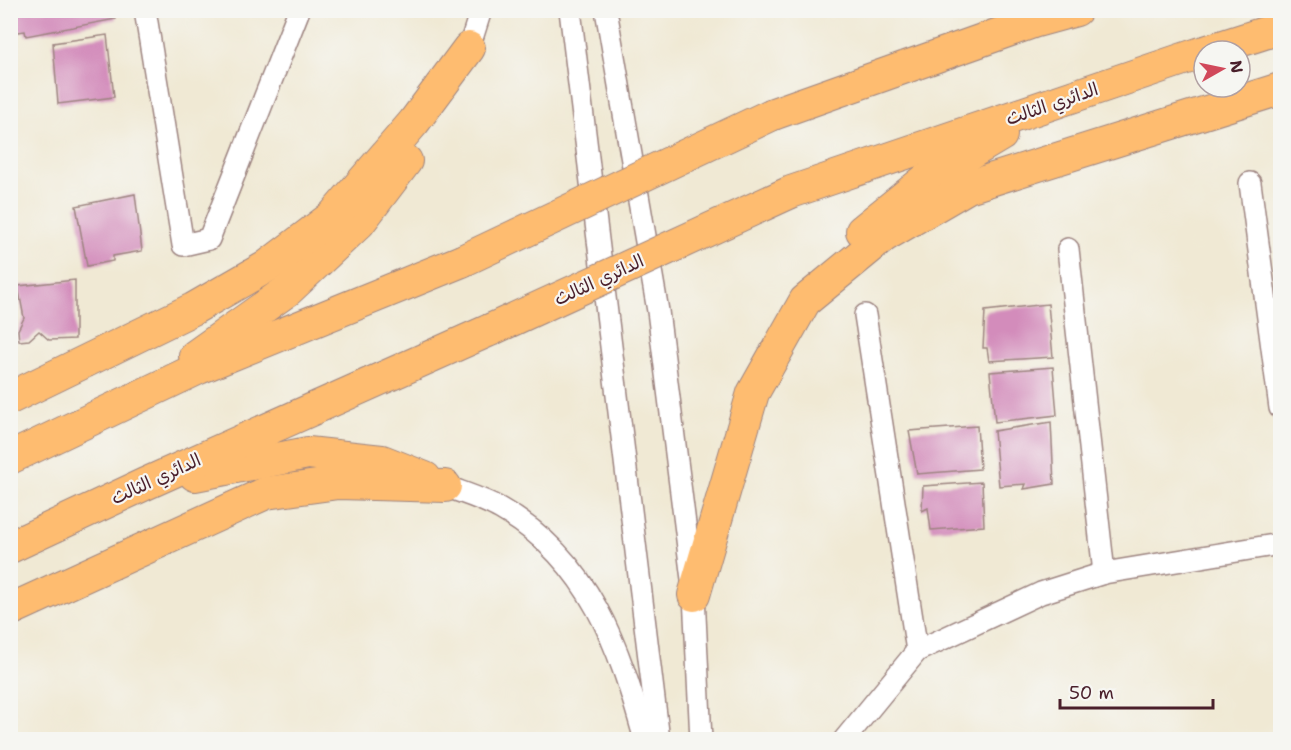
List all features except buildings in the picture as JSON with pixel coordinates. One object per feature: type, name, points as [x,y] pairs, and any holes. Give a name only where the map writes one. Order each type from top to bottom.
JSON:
[{"type":"highway","points":[[10,458],[199,368],[462,261],[773,114],[1036,21],[1076,10]]},
{"type":"highway","points":[[1246,39],[1281,28]]},
{"type":"highway","points":[[10,398],[193,309],[266,267],[333,216],[414,122],[469,48]]},
{"type":"highway","points":[[136,398],[288,290],[359,223],[427,133],[469,48]]},
{"type":"highway","name":"الدائري الثالث","points":[[10,548],[145,484],[791,192],[1192,56]]},
{"type":"highway","points":[[805,301],[884,236],[968,187],[1281,89]]},
{"type":"highway","points":[[694,595],[753,393],[805,301],[865,228],[924,181],[1055,103]]},
{"type":"highway","points":[[145,484],[308,453],[382,460],[445,486]]},
{"type":"highway","points":[[10,610],[266,493],[338,483],[445,486]]},
{"type":"street","points":[[145,10],[183,245],[209,239],[299,10]]},
{"type":"street","points":[[469,48],[481,10]]},
{"type":"street","points":[[570,10],[659,740]]},
{"type":"street","points":[[606,10],[658,311],[694,595],[701,740]]},
{"type":"street","points":[[1250,183],[1281,408]]},
{"type":"street","points":[[1068,249],[1104,573]]},
{"type":"street","points":[[865,315],[917,651]]},
{"type":"street","points":[[445,486],[500,508],[548,542],[585,587],[613,637],[645,740]]},
{"type":"street","points":[[844,740],[917,651],[1041,593],[1104,573],[1281,544]]}]
